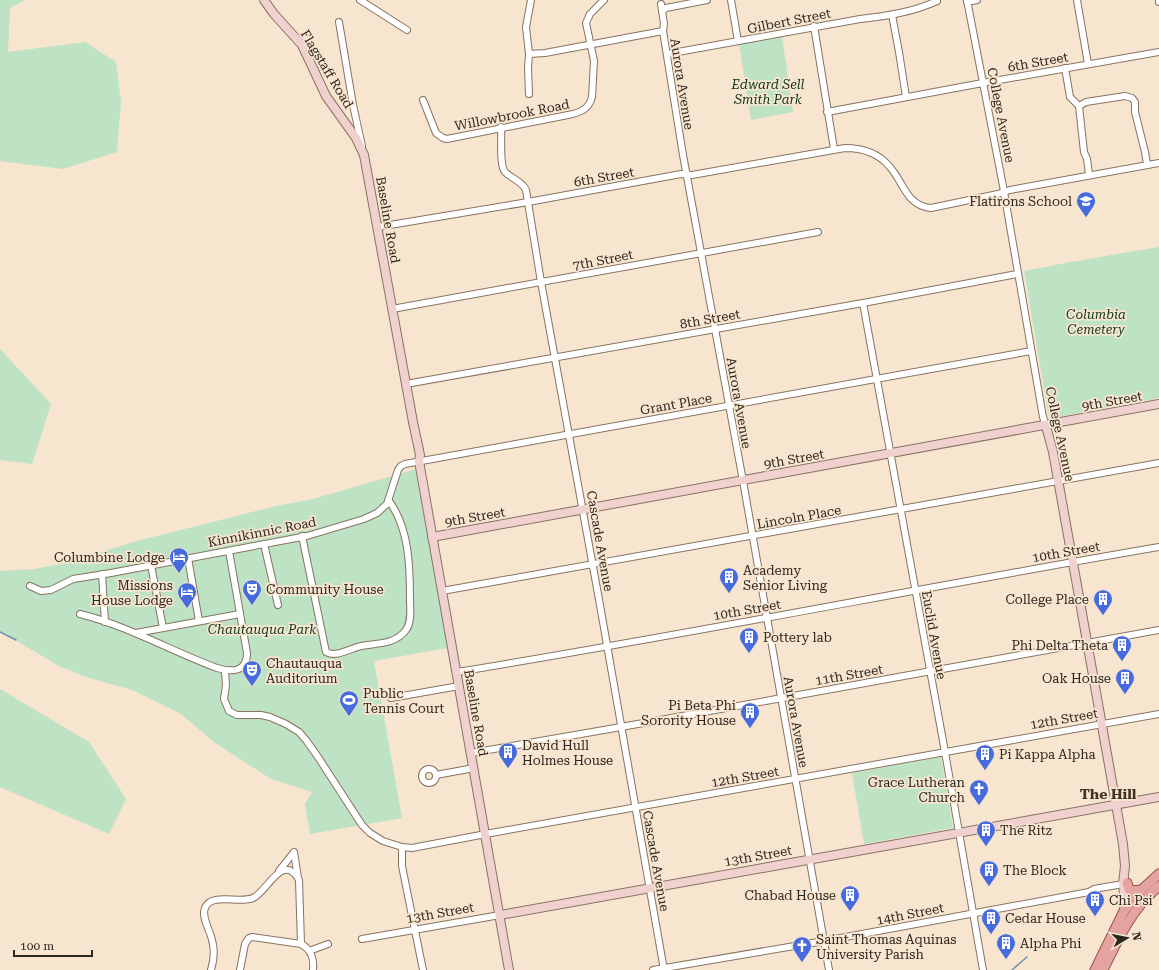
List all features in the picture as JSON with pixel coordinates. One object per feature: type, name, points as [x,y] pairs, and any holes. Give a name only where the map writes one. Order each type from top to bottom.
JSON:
[{"type":"main road","points":[[1095,970],[1126,908],[1141,890],[1159,874]]},
{"type":"main road","points":[[1125,884],[1131,891],[1141,890]]},
{"type":"main road","points":[[1103,970],[1127,923],[1140,904],[1159,886]]},
{"type":"main road","points":[[1126,908],[1127,923]]},
{"type":"street","name":"Flagstaff Road","points":[[264,0],[274,14],[302,45],[326,96],[356,138],[364,155]]},
{"type":"street","points":[[360,0],[408,30]]},
{"type":"street","points":[[529,94],[529,54],[526,27],[531,0]]},
{"type":"street","points":[[591,44],[586,29],[587,18],[604,0]]},
{"type":"street","name":"Aurora Avenue","points":[[707,0],[661,8],[664,24],[663,31],[728,406],[743,480],[829,970]]},
{"type":"street","points":[[731,0],[738,42]]},
{"type":"street","points":[[967,1],[977,0]]},
{"type":"street","points":[[1077,0],[1088,64]]},
{"type":"street","name":"Gilbert Street","points":[[667,54],[738,42],[814,26],[892,15],[899,12],[917,9],[937,1]]},
{"type":"street","name":"College Avenue","points":[[967,1],[1003,191],[1043,417],[1049,434],[1102,723],[1124,856],[1125,873],[1127,877],[1125,884],[1126,908]]},
{"type":"street","points":[[892,15],[906,97]]},
{"type":"street","name":"Baseline Road","points":[[339,22],[353,104],[378,227],[420,455],[419,461],[432,537],[510,970]]},
{"type":"street","points":[[814,26],[834,149]]},
{"type":"street","points":[[529,54],[545,53],[663,31]]},
{"type":"street","name":"Willowbrook Road","points":[[422,100],[436,133],[447,139],[580,112],[588,107],[592,97],[594,61],[591,44]]},
{"type":"street","name":"6th Street","points":[[827,112],[1159,52]]},
{"type":"street","points":[[1065,68],[1070,97],[1079,106],[1084,152],[1087,159],[1089,174]]},
{"type":"street","points":[[1079,106],[1086,102],[1125,96],[1132,98],[1135,102],[1135,112],[1147,164]]},
{"type":"street","name":"Cascade Avenue","points":[[501,127],[502,165],[505,172],[524,185],[526,190],[541,282],[608,647],[664,969]]},
{"type":"street","name":"6th Street","points":[[378,227],[528,202],[679,174],[693,175],[834,149],[854,148],[875,154],[890,167],[910,198],[914,202],[925,207],[931,208],[998,194],[1003,191]]},
{"type":"street","points":[[1003,191],[1089,174],[1159,163]]},
{"type":"street","name":"7th Street","points":[[392,309],[582,276],[818,232]]},
{"type":"street","name":"8th Street","points":[[406,384],[715,330],[1017,274]]},
{"type":"street","name":"Euclid Avenue","points":[[863,303],[945,752],[982,970]]},
{"type":"street","name":"Grant Place","points":[[419,461],[1031,351]]},
{"type":"street","name":"9th Street","points":[[432,537],[1046,426],[1159,404]]},
{"type":"street","name":"Kinnikinnic Road","points":[[30,586],[37,590],[46,591],[56,589],[68,580],[264,544],[302,536],[369,518],[384,508],[389,501],[400,467],[404,464],[419,461]]},
{"type":"street","name":"Lincoln Place","points":[[442,591],[1159,463]]},
{"type":"street","points":[[302,536],[325,650],[329,654],[336,654],[361,646],[384,643],[393,640],[404,632],[408,625],[410,612],[410,584],[408,555],[403,532],[398,517],[389,501]]},
{"type":"street","points":[[264,544],[278,605]]},
{"type":"street","name":"10th Street","points":[[457,672],[608,647],[915,590],[1159,547]]},
{"type":"street","points":[[80,614],[136,633],[207,665],[232,671],[239,669],[247,658],[229,551]]},
{"type":"street","points":[[188,558],[199,621]]},
{"type":"street","points":[[151,565],[163,628]]},
{"type":"street","points":[[102,574],[105,622]]},
{"type":"street","points":[[136,633],[240,614]]},
{"type":"street","name":"11th Street","points":[[471,753],[621,728],[1159,630]]},
{"type":"street","name":"12th Street","points":[[225,670],[225,703],[233,714],[270,717],[299,732],[318,757],[362,825],[384,841],[402,847],[418,847],[1102,723],[1159,714]]},
{"type":"street","points":[[391,698],[459,686]]},
{"type":"street","points":[[436,775],[474,768]]},
{"type":"street","name":"13th Street","points":[[362,939],[1159,797]]},
{"type":"street","points":[[402,847],[402,866],[423,970]]},
{"type":"street","points":[[211,970],[214,955],[204,914],[206,905],[216,899],[243,901],[256,897],[263,891],[294,852],[299,880],[301,944]]},
{"type":"street","points":[[279,871],[284,870],[292,872],[299,880]]},
{"type":"street","name":"14th Street","points":[[653,970],[824,941],[1125,884]]},
{"type":"street","points":[[240,970],[245,944],[248,938],[252,937],[301,944],[312,956],[314,961],[313,970]]},
{"type":"street","points":[[309,951],[328,944]]},
{"type":"green space","points":[[0,0],[25,0],[10,8],[8,52],[85,42],[116,62],[121,102],[117,152],[63,169],[0,161]]},
{"type":"green space","name":"Edward Sell Smith Park","points":[[782,36],[793,112],[751,120],[739,44]]},
{"type":"green space","name":"Columbia Cemetery","points":[[1159,247],[1159,398],[1051,418],[1048,412],[1024,271]]},
{"type":"green space","points":[[0,349],[51,404],[32,464],[0,460]]},
{"type":"green space","name":"Chautauqua Park","points":[[416,469],[448,648],[374,661],[402,818],[310,834],[305,804],[312,792],[271,779],[215,743],[181,714],[132,690],[86,677],[59,666],[0,632],[0,571],[34,569],[62,564],[137,541],[276,506],[313,499]]},
{"type":"green space","points":[[0,689],[89,742],[126,799],[109,834],[0,787]]},
{"type":"green space","points":[[941,757],[953,828],[864,844],[852,773]]},
{"type":"waterway","points":[[0,632],[16,640]]},
{"type":"waterway","points":[[1012,970],[1027,957]]},
{"type":"place","name":"Flatirons School","points":[[1086,218]]},
{"type":"place","name":"Columbine Lodge","points":[[179,574]]},
{"type":"place","name":"Academy Senior Living","points":[[729,594]]},
{"type":"place","name":"Community House","points":[[252,606]]},
{"type":"place","name":"Missions House Lodge","points":[[187,609]]},
{"type":"place","name":"College Place","points":[[1103,616]]},
{"type":"place","name":"Pottery lab","points":[[749,654]]},
{"type":"place","name":"Phi Delta Theta","points":[[1122,662]]},
{"type":"place","name":"Chautauqua Auditorium","points":[[252,687]]},
{"type":"place","name":"Oak House","points":[[1125,695]]},
{"type":"place","name":"Public Tennis Court","points":[[349,717]]},
{"type":"place","name":"Pi Beta Phi Sorority House","points":[[750,729]]},
{"type":"place","name":"David Hull Holmes House","points":[[508,769]]},
{"type":"place","name":"Pi Kappa Alpha","points":[[985,771]]},
{"type":"place","name":"Grace Lutheran Church","points":[[979,806]]},
{"type":"place","name":"The Ritz","points":[[986,847]]},
{"type":"place","name":"The Block","points":[[989,887]]},
{"type":"place","name":"Chabad House","points":[[850,912]]},
{"type":"place","name":"Chi Psi","points":[[1095,917]]},
{"type":"place","name":"Cedar House","points":[[991,935]]},
{"type":"place","name":"Alpha Phi","points":[[1006,960]]},
{"type":"place","name":"Saint Thomas Aquinas University Parish","points":[[802,963]]},
{"type":"district","name":"The Hill","points":[[1108,794]]}]
